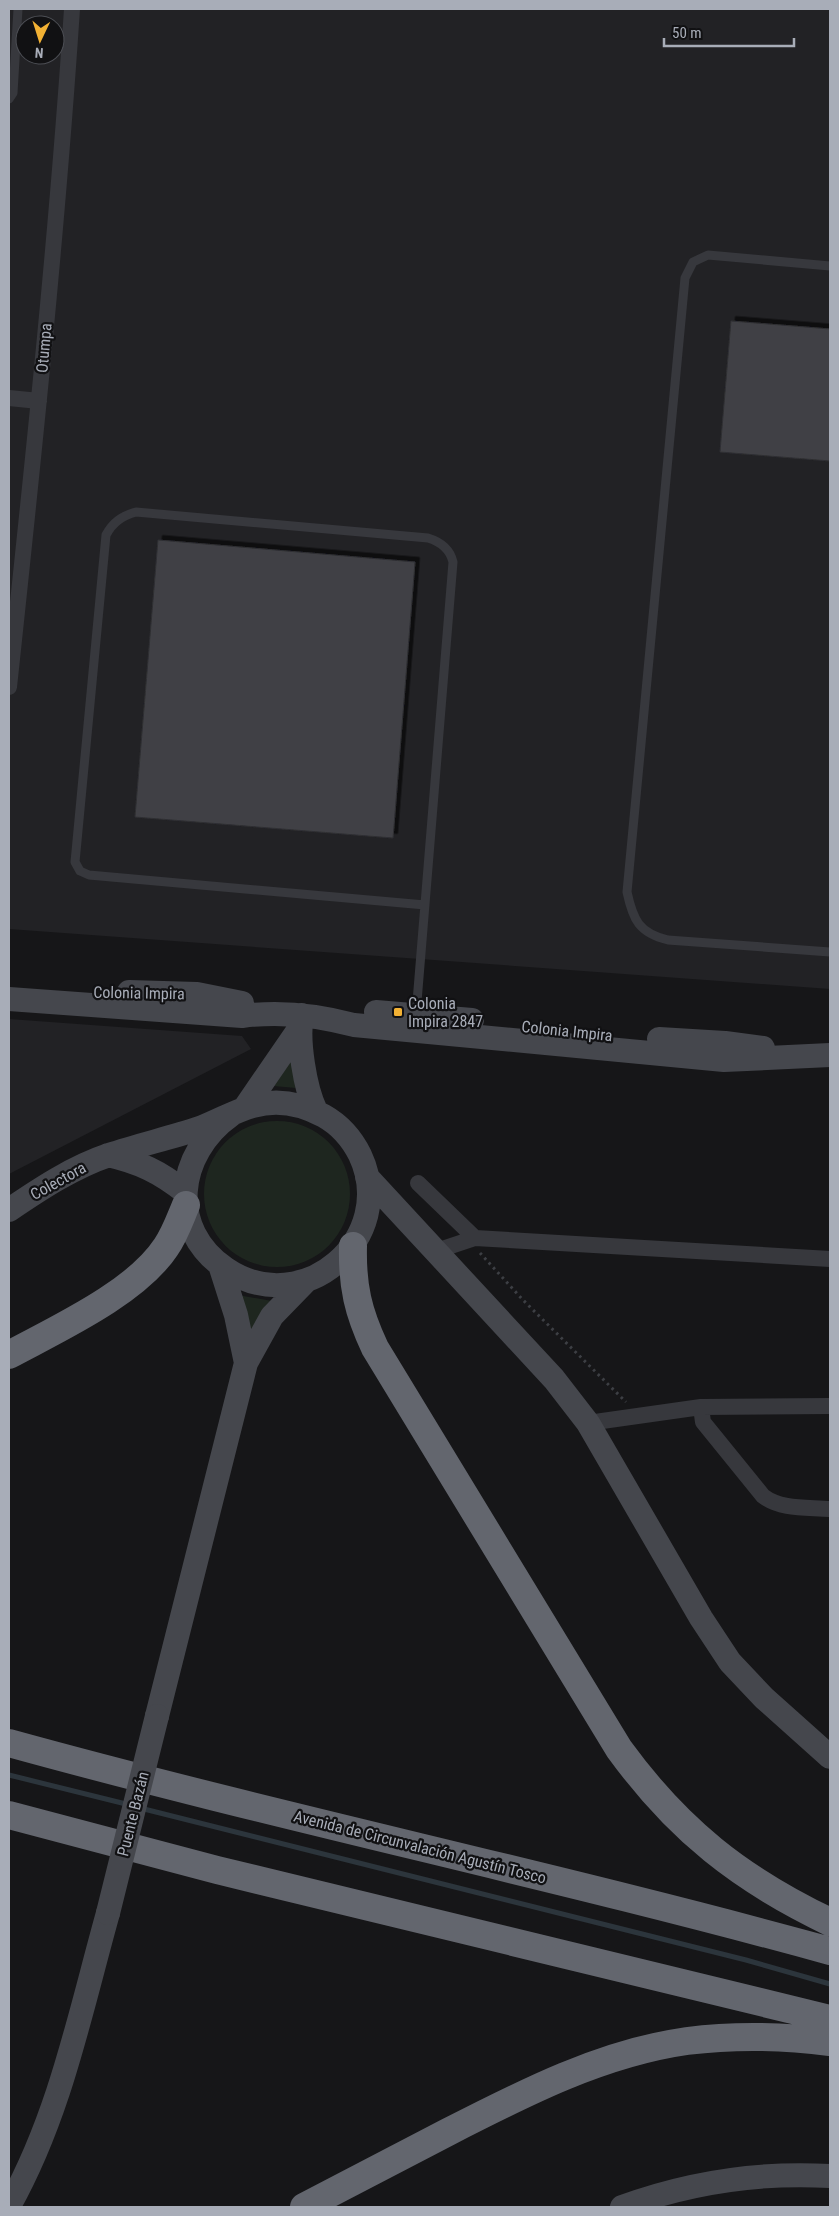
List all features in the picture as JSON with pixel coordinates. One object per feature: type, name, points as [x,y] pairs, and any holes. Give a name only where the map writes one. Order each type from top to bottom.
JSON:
[{"type":"highway","points":[[9,1355],[94,1307],[142,1275],[166,1247],[186,1198]]},
{"type":"highway","points":[[352,1246],[354,1293],[361,1318],[375,1348],[619,1749],[661,1802],[705,1846],[755,1881],[830,1922]]},
{"type":"highway","name":"Avenida de Circunvalación Agustín Tosco","points":[[9,1743],[192,1792],[382,1836],[830,1951]]},
{"type":"highway","points":[[9,1815],[217,1870],[830,2019]]},
{"type":"highway","points":[[304,2207],[520,2097],[564,2076],[605,2061],[686,2042],[726,2038],[766,2037],[830,2042]]},
{"type":"main road","name":"Colonia Impira","points":[[9,990],[197,994],[307,1020],[724,1060],[822,1056]]},
{"type":"main road","name":"Colonia Impira","points":[[9,999],[242,1016],[267,1012]]},
{"type":"main road","name":"Colonia Impira","points":[[307,1020],[356,1011],[416,1014],[606,1035],[726,1043],[822,1056]]},
{"type":"main road","points":[[307,1020],[305,1080],[308,1097],[316,1111],[330,1119],[348,1136],[360,1155],[367,1177],[367,1209],[364,1223],[352,1246],[329,1269],[307,1280],[283,1285],[258,1283],[232,1274],[209,1255],[198,1239],[190,1221],[186,1198],[187,1175],[198,1148],[217,1125],[238,1112],[307,1020]]},
{"type":"main road","name":"Colectora","points":[[9,1210],[59,1179],[108,1155],[200,1128],[238,1112],[266,1104],[288,1103],[316,1111]]},
{"type":"main road","points":[[108,1155],[149,1167],[163,1174],[186,1198]]},
{"type":"main road","points":[[367,1177],[554,1379],[588,1423],[701,1618],[730,1662],[764,1698],[830,1757]]},
{"type":"main road","points":[[220,1265],[236,1315],[246,1363]]},
{"type":"main road","points":[[246,1363],[272,1316],[307,1280]]},
{"type":"main road","name":"Puente Bazán","points":[[9,2206],[35,2154],[55,2104],[108,1913],[246,1363]]},
{"type":"main road","points":[[622,2207],[646,2198],[696,2186],[760,2177],[830,2176]]},
{"type":"street","name":"Otumpa","points":[[9,688],[40,402],[66,108],[72,9]]},
{"type":"street","points":[[9,398],[40,402]]},
{"type":"street","points":[[418,1183],[475,1238]]},
{"type":"street","points":[[436,1251],[475,1238],[830,1259]]},
{"type":"street","points":[[588,1423],[702,1407],[830,1406]]},
{"type":"street","points":[[702,1407],[703,1422],[763,1496],[770,1502],[782,1505],[830,1509]]},
{"type":"lane","points":[[9,99],[13,93],[18,9]]},
{"type":"lane","points":[[830,266],[708,256],[692,262],[685,278],[627,892],[631,912],[642,930],[655,937],[668,940],[830,952]]},
{"type":"lane","points":[[416,1014],[425,905],[453,562],[451,554],[439,542],[428,538],[136,512],[126,515],[112,525],[106,535],[75,862],[80,871],[89,875],[425,905]]},
{"type":"path","points":[[475,1238],[482,1257],[641,1416]]},
{"type":"shaded area","points":[[9,9],[830,9],[830,989],[9,929]]},
{"type":"shaded area","points":[[9,1019],[242,1036],[251,1049],[9,1174]]},
{"type":"shaded area","points":[[294,1057],[296,1088],[274,1086]]},
{"type":"shaded area","points":[[277,1121],[305,1127],[328,1143],[344,1166],[350,1194],[344,1222],[328,1245],[305,1261],[277,1267],[249,1261],[226,1245],[210,1222],[204,1194],[210,1166],[226,1143],[249,1127]]},
{"type":"shaded area","points":[[238,1295],[272,1301],[251,1336]]},
{"type":"building","points":[[731,321],[830,329],[830,461],[720,452]]},
{"type":"building","points":[[158,540],[415,562],[393,838],[135,817]]},
{"type":"waterway","points":[[9,1775],[130,1805]]},
{"type":"waterway","points":[[140,1808],[746,1960],[830,1984]]},
{"type":"place","name":"Colonia Impira 2847","points":[[398,1012]]}]
